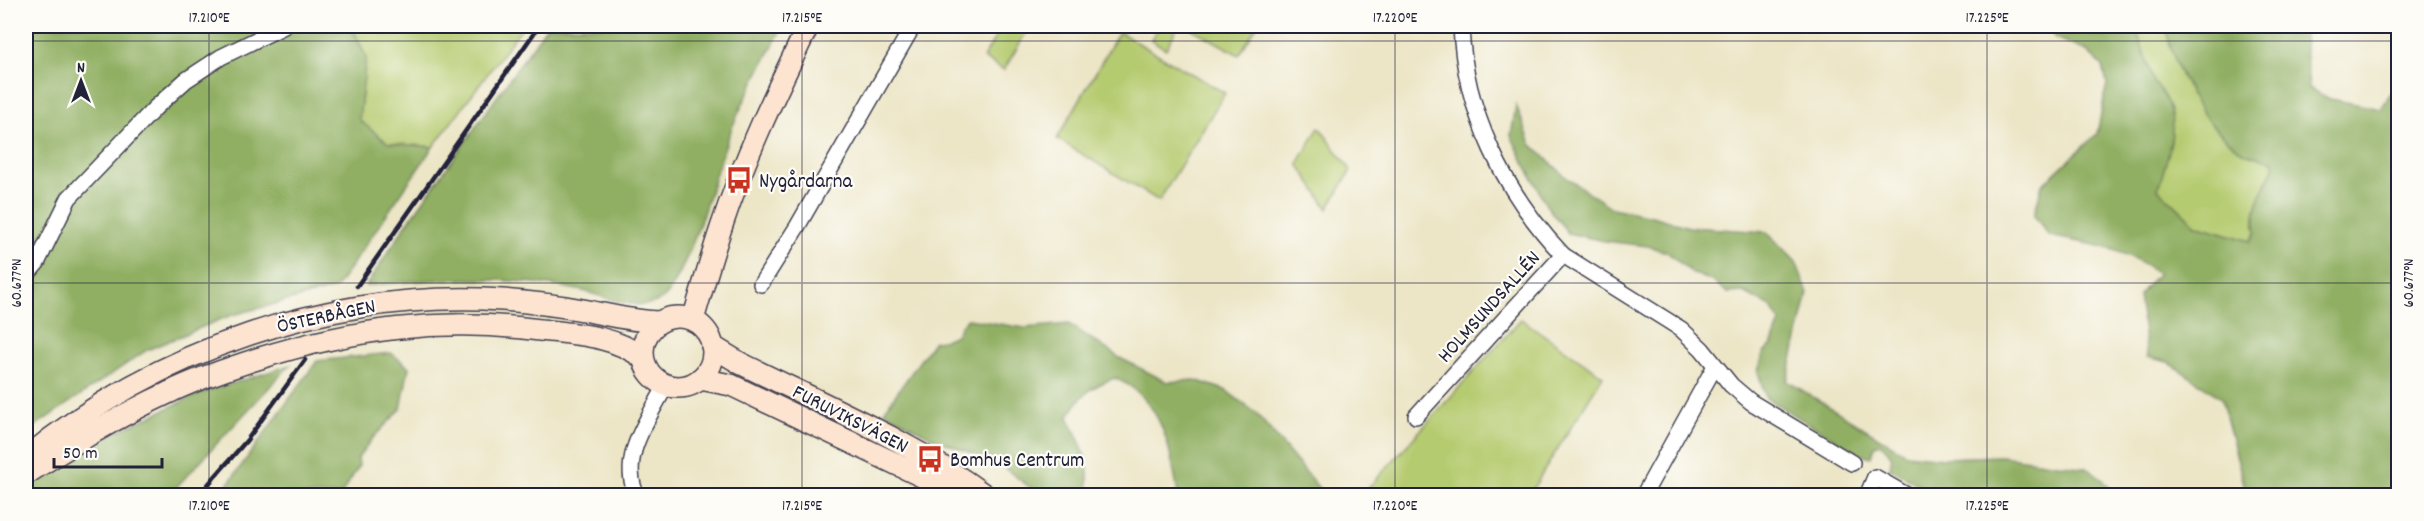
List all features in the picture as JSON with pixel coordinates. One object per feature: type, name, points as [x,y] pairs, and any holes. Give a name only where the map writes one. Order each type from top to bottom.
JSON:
[{"type":"main road","points":[[677,319],[706,330],[712,346],[711,363],[700,379],[685,386],[666,385],[650,374],[643,358],[646,336],[677,319],[708,268],[744,167],[768,109],[808,26]]},
{"type":"main road","name":"ÖSTERBÅGEN","points":[[26,458],[66,427],[111,398],[192,356],[272,326],[330,312],[398,301],[454,298],[546,304],[640,322],[677,319]]},
{"type":"main road","name":"ÖSTERBÅGEN","points":[[26,474],[80,440],[170,391],[229,368],[340,336],[413,326],[453,323],[488,324],[593,337],[620,344],[643,358]]},
{"type":"main road","name":"FURUVIKSVÄGEN","points":[[712,346],[740,363],[915,450],[955,473],[986,495]]},
{"type":"main road","name":"FURUVIKSVÄGEN","points":[[700,379],[731,385],[963,495]]},
{"type":"street","points":[[26,276],[37,263],[69,198],[155,108],[186,80],[221,57],[284,26]]},
{"type":"street","points":[[761,284],[797,227],[913,26]]},
{"type":"street","name":"HOLMSUNDSALLÉN","points":[[1416,416],[1563,255],[1527,213],[1487,138],[1465,68],[1461,26]]},
{"type":"street","points":[[1563,255],[1681,329],[1751,402],[1851,463]]},
{"type":"street","points":[[1643,495],[1715,366]]},
{"type":"street","points":[[637,495],[630,475],[632,452],[666,385]]},
{"type":"street","points":[[1867,495],[1875,477],[1908,495]]},
{"type":"green space","points":[[26,26],[351,26],[366,57],[359,120],[388,143],[433,147],[336,288],[229,316],[147,350],[26,432],[26,288],[29,284],[26,282]]},
{"type":"green space","points":[[352,26],[523,26],[433,147],[388,143],[359,120],[366,57]]},
{"type":"green space","points":[[547,26],[783,26],[734,123],[695,236],[670,290],[662,299],[643,305],[620,302],[553,285],[499,280],[419,281],[366,286],[404,228]]},
{"type":"green space","points":[[1002,26],[1030,26],[1004,70],[983,58]]},
{"type":"green space","points":[[1159,26],[1178,26],[1166,49],[1151,40]]},
{"type":"green space","points":[[1187,26],[1257,26],[1239,55]]},
{"type":"green space","points":[[2049,26],[2135,26],[2154,83],[2164,95],[2172,121],[2170,147],[2158,189],[2196,225],[2250,241],[2256,232],[2257,207],[2274,168],[2274,161],[2244,152],[2215,128],[2203,113],[2183,79],[2165,26],[2303,26],[2309,88],[2330,99],[2381,109],[2398,81],[2398,495],[2247,495],[2221,398],[2168,362],[2147,357],[2139,295],[2158,273],[2118,252],[2049,236],[2034,215],[2042,185],[2097,134],[2107,84],[2103,66],[2087,51],[2055,38]]},
{"type":"green space","points":[[2135,26],[2165,26],[2183,79],[2192,97],[2215,128],[2244,152],[2275,161],[2257,207],[2256,232],[2250,241],[2196,225],[2158,189],[2171,142],[2161,90],[2154,83]]},
{"type":"green space","points":[[1119,32],[1225,93],[1159,201],[1057,139]]},
{"type":"green space","points":[[1516,105],[1531,144],[1567,178],[1612,208],[1652,216],[1689,227],[1767,232],[1796,262],[1808,293],[1787,381],[1906,454],[1944,458],[2001,456],[2086,468],[2103,480],[2115,495],[1936,495],[1890,468],[1892,455],[1880,443],[1874,447],[1871,457],[1858,453],[1766,398],[1758,372],[1763,354],[1771,346],[1780,322],[1771,307],[1744,292],[1728,293],[1712,281],[1692,273],[1667,252],[1648,246],[1604,241],[1568,233],[1546,205],[1511,136]]},
{"type":"green space","points":[[1319,127],[1351,170],[1328,209],[1298,164]]},
{"type":"green space","points":[[968,319],[1025,328],[1069,324],[1120,358],[1167,382],[1195,380],[1225,390],[1256,413],[1323,493],[1322,495],[1178,495],[1166,438],[1154,412],[1146,400],[1133,388],[1115,378],[1087,392],[1068,417],[1087,465],[1086,495],[1040,495],[998,463],[935,439],[884,411],[934,341],[956,335]]},
{"type":"green space","points":[[1521,319],[1603,376],[1529,495],[1362,495]]},
{"type":"green space","points":[[391,353],[409,367],[401,409],[371,440],[358,458],[359,466],[341,495],[220,495],[317,361]]},
{"type":"green space","points":[[290,365],[169,495],[26,496],[26,486],[97,441],[196,395]]},
{"type":"railway","points":[[357,286],[539,26]]},
{"type":"railway","points":[[198,496],[247,440],[305,360]]},
{"type":"place","name":"Nygårdarna","points":[[739,180]]},
{"type":"place","name":"Bomhus Centrum","points":[[930,459]]}]
